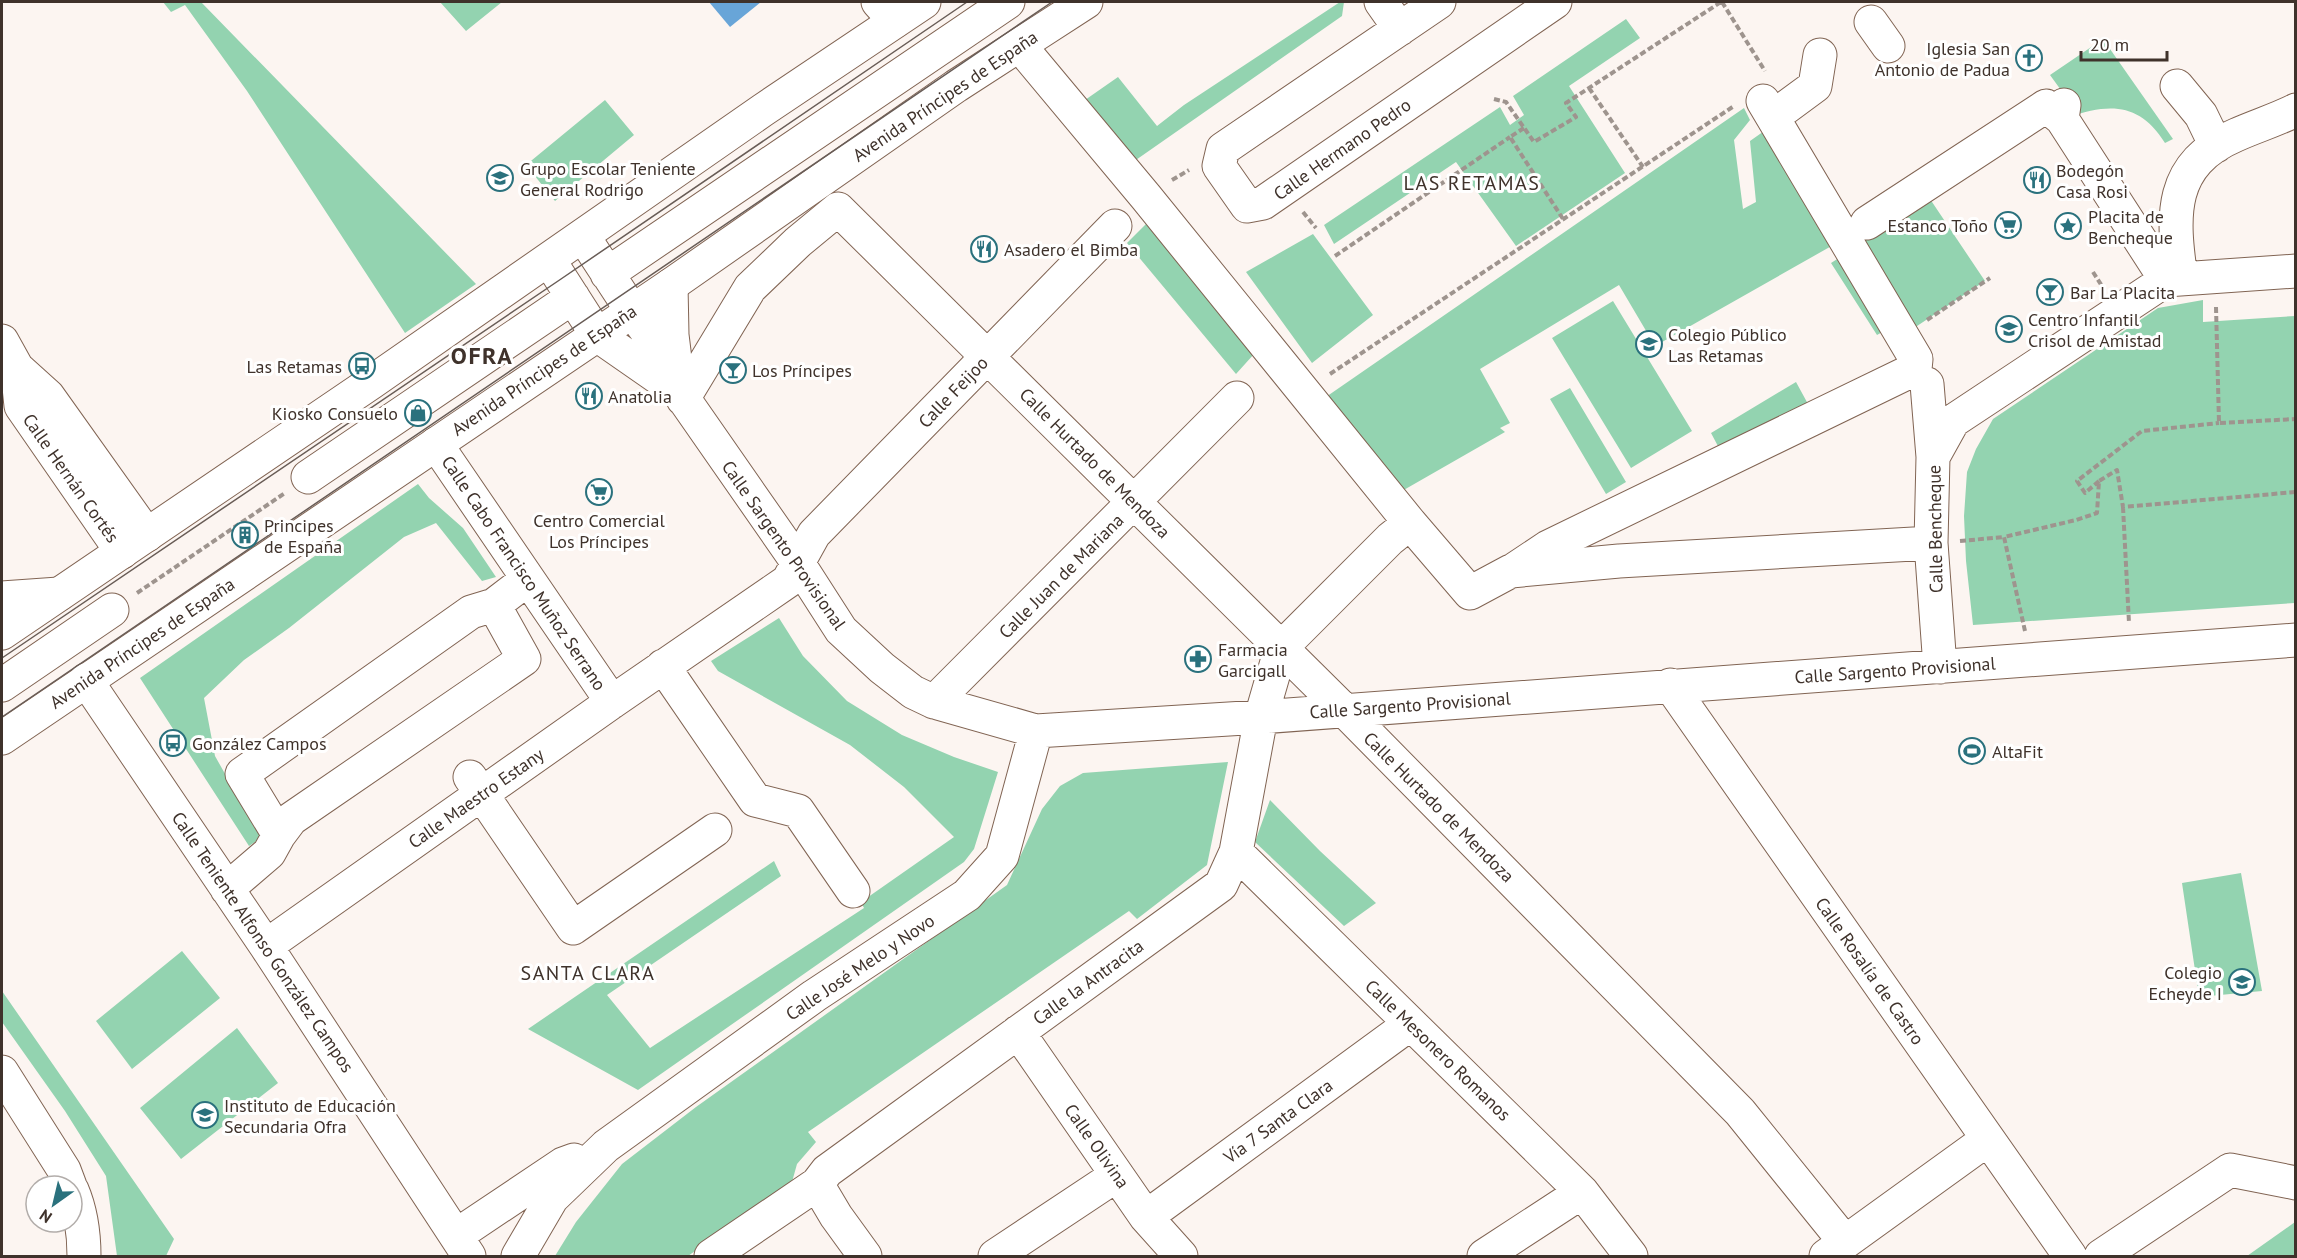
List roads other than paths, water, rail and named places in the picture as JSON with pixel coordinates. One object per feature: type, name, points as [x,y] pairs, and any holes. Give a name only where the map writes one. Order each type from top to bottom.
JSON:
[{"type":"street","points":[[2,633],[549,260],[886,11],[924,2]]},
{"type":"street","points":[[607,274],[1008,2]]},
{"type":"street","name":"Avenida Príncipes de España","points":[[2,738],[671,285],[956,86],[1086,2]]},
{"type":"street","points":[[1382,2],[1400,29]]},
{"type":"street","name":"Calle Hermano Pedro","points":[[1439,2],[1223,150],[1219,166],[1247,206],[1263,203],[1556,2]]},
{"type":"street","points":[[1020,46],[1304,391],[1400,531],[1470,593],[1510,572],[1548,546],[1915,369],[1916,359],[1855,232],[1760,99],[1815,86],[1820,55]]},
{"type":"street","points":[[2192,84],[2201,115],[2216,146]]},
{"type":"street","points":[[1855,232],[2046,106],[2058,102]]},
{"type":"street","points":[[2016,107],[2058,102]]},
{"type":"street","points":[[2058,102],[2174,279]]},
{"type":"street","points":[[2174,279],[2175,211],[2184,180],[2207,152],[2216,146],[2235,135],[2291,117]]},
{"type":"street","name":"Calle Hurtado de Mendoza","points":[[679,387],[750,288],[798,242],[838,209],[1343,709],[1740,1112],[1835,1249]]},
{"type":"street","name":"Calle Feijoo","points":[[798,563],[814,534],[1115,226]]},
{"type":"street","name":"Calle Sargento Provisional","points":[[583,236],[679,387],[841,630],[882,668],[913,692],[934,702],[1036,731],[1261,717],[1343,709],[2031,661],[2295,640]]},
{"type":"street","name":"Calle Sargento Provisional","points":[[549,260],[597,335],[679,387]]},
{"type":"street","name":"Calle Bencheque","points":[[1940,667],[1931,543],[1933,458],[1953,421],[2174,279],[2295,271]]},
{"type":"street","points":[[671,285],[679,387]]},
{"type":"street","points":[[308,477],[573,297]]},
{"type":"street","name":"Calle Hernán Cortés","points":[[8,358],[48,396],[134,543]]},
{"type":"street","points":[[1927,384],[1933,458]]},
{"type":"street","name":"Calle Juan de Mariana","points":[[934,702],[1237,398]]},
{"type":"street","name":"Calle Cabo Francisco Muñoz Serrano","points":[[436,444],[528,579],[603,708]]},
{"type":"street","points":[[1281,648],[1400,531]]},
{"type":"street","points":[[1510,572],[1619,561],[1931,543]]},
{"type":"street","name":"Calle Maestro Estany","points":[[266,946],[358,881],[475,784],[603,708],[788,581],[798,563]]},
{"type":"street","points":[[279,835],[242,774],[471,612],[494,604],[528,579]]},
{"type":"street","points":[[2,598],[59,594]]},
{"type":"street","points":[[227,889],[269,853],[291,819],[524,659],[494,604]]},
{"type":"street","points":[[2,685],[111,610]]},
{"type":"street","name":"Calle la Antracita","points":[[711,1257],[817,1184],[827,1171],[1221,885],[1236,852],[1261,717],[1281,648]]},
{"type":"street","points":[[663,666],[755,800],[798,811],[853,891]]},
{"type":"street","name":"Calle Teniente Alfonso González Campos","points":[[86,680],[266,946],[463,1246]]},
{"type":"street","name":"Calle Rosalía de Castro","points":[[1670,685],[2070,1257]]},
{"type":"street","name":"Calle José Melo y Novo","points":[[606,1146],[814,996],[966,895],[1002,856],[1036,731]]},
{"type":"street","points":[[475,784],[573,928],[715,830]]},
{"type":"street","name":"Calle Mesonero Romanos","points":[[1236,852],[1582,1192],[1631,1257]]},
{"type":"street","name":"Vía 7 Santa Clara","points":[[1146,1217],[1410,1024]]},
{"type":"street","name":"Calle Olivina","points":[[1018,1032],[1146,1217],[1181,1257]]},
{"type":"street","points":[[2,1072],[66,1174]]},
{"type":"street","points":[[1835,1249],[1988,1139]]},
{"type":"street","points":[[463,1246],[563,1164],[606,1146]]},
{"type":"street","points":[[518,1257],[552,1198],[606,1146]]},
{"type":"street","points":[[2102,1257],[2230,1170],[2295,1183]]},
{"type":"street","points":[[995,1257],[1117,1175]]},
{"type":"street","points":[[817,1184],[865,1257]]},
{"type":"street","points":[[1484,1257],[1582,1192]]},
{"type":"street","points":[[83,1234],[84,1257]]},
{"type":"water","points":[[709,2],[761,2],[730,27]]},
{"type":"tram line","points":[[2,658],[967,2]]},
{"type":"tram line","points":[[2,717],[1052,2]]},
{"type":"place","name":"Iglesia San Antonio de Padua","points":[[2029,58]]},
{"type":"place","name":"Grupo Escolar Teniente General Rodrigo","points":[[500,178]]},
{"type":"place","name":"Bodegón Casa Rosi","points":[[2037,180]]},
{"type":"place","name":"Estanco Toño","points":[[2008,225]]},
{"type":"place","name":"Placita de Bencheque","points":[[2068,226]]},
{"type":"place","name":"Asadero el Bimba","points":[[984,249]]},
{"type":"place","name":"Bar La Placita","points":[[2050,292]]},
{"type":"place","name":"Centro Infantil Crisol de Amistad","points":[[2009,329]]},
{"type":"place","name":"Colegio Público Las Retamas","points":[[1649,344]]},
{"type":"place","name":"Las Retamas","points":[[362,366]]},
{"type":"place","name":"Los Príncipes","points":[[733,370]]},
{"type":"place","name":"Anatolia","points":[[589,396]]},
{"type":"place","name":"Kiosko Consuelo","points":[[418,413]]},
{"type":"place","name":"Centro Comercial Los Príncipes","points":[[599,492]]},
{"type":"place","name":"Principes de España","points":[[245,535]]},
{"type":"place","name":"Farmacia Garcigall","points":[[1198,659]]},
{"type":"place","name":"González Campos","points":[[173,743]]},
{"type":"place","name":"AltaFit","points":[[1972,751]]},
{"type":"place","name":"Colegio Echeyde I","points":[[2242,982]]},
{"type":"place","name":"Instituto de Educación Secundaria Ofra","points":[[205,1115]]},
{"type":"district","name":"LAS RETAMAS","points":[[1472,183]]},
{"type":"district","name":"OFRA","points":[[482,355]]},
{"type":"district","name":"SANTA CLARA","points":[[588,973]]}]
